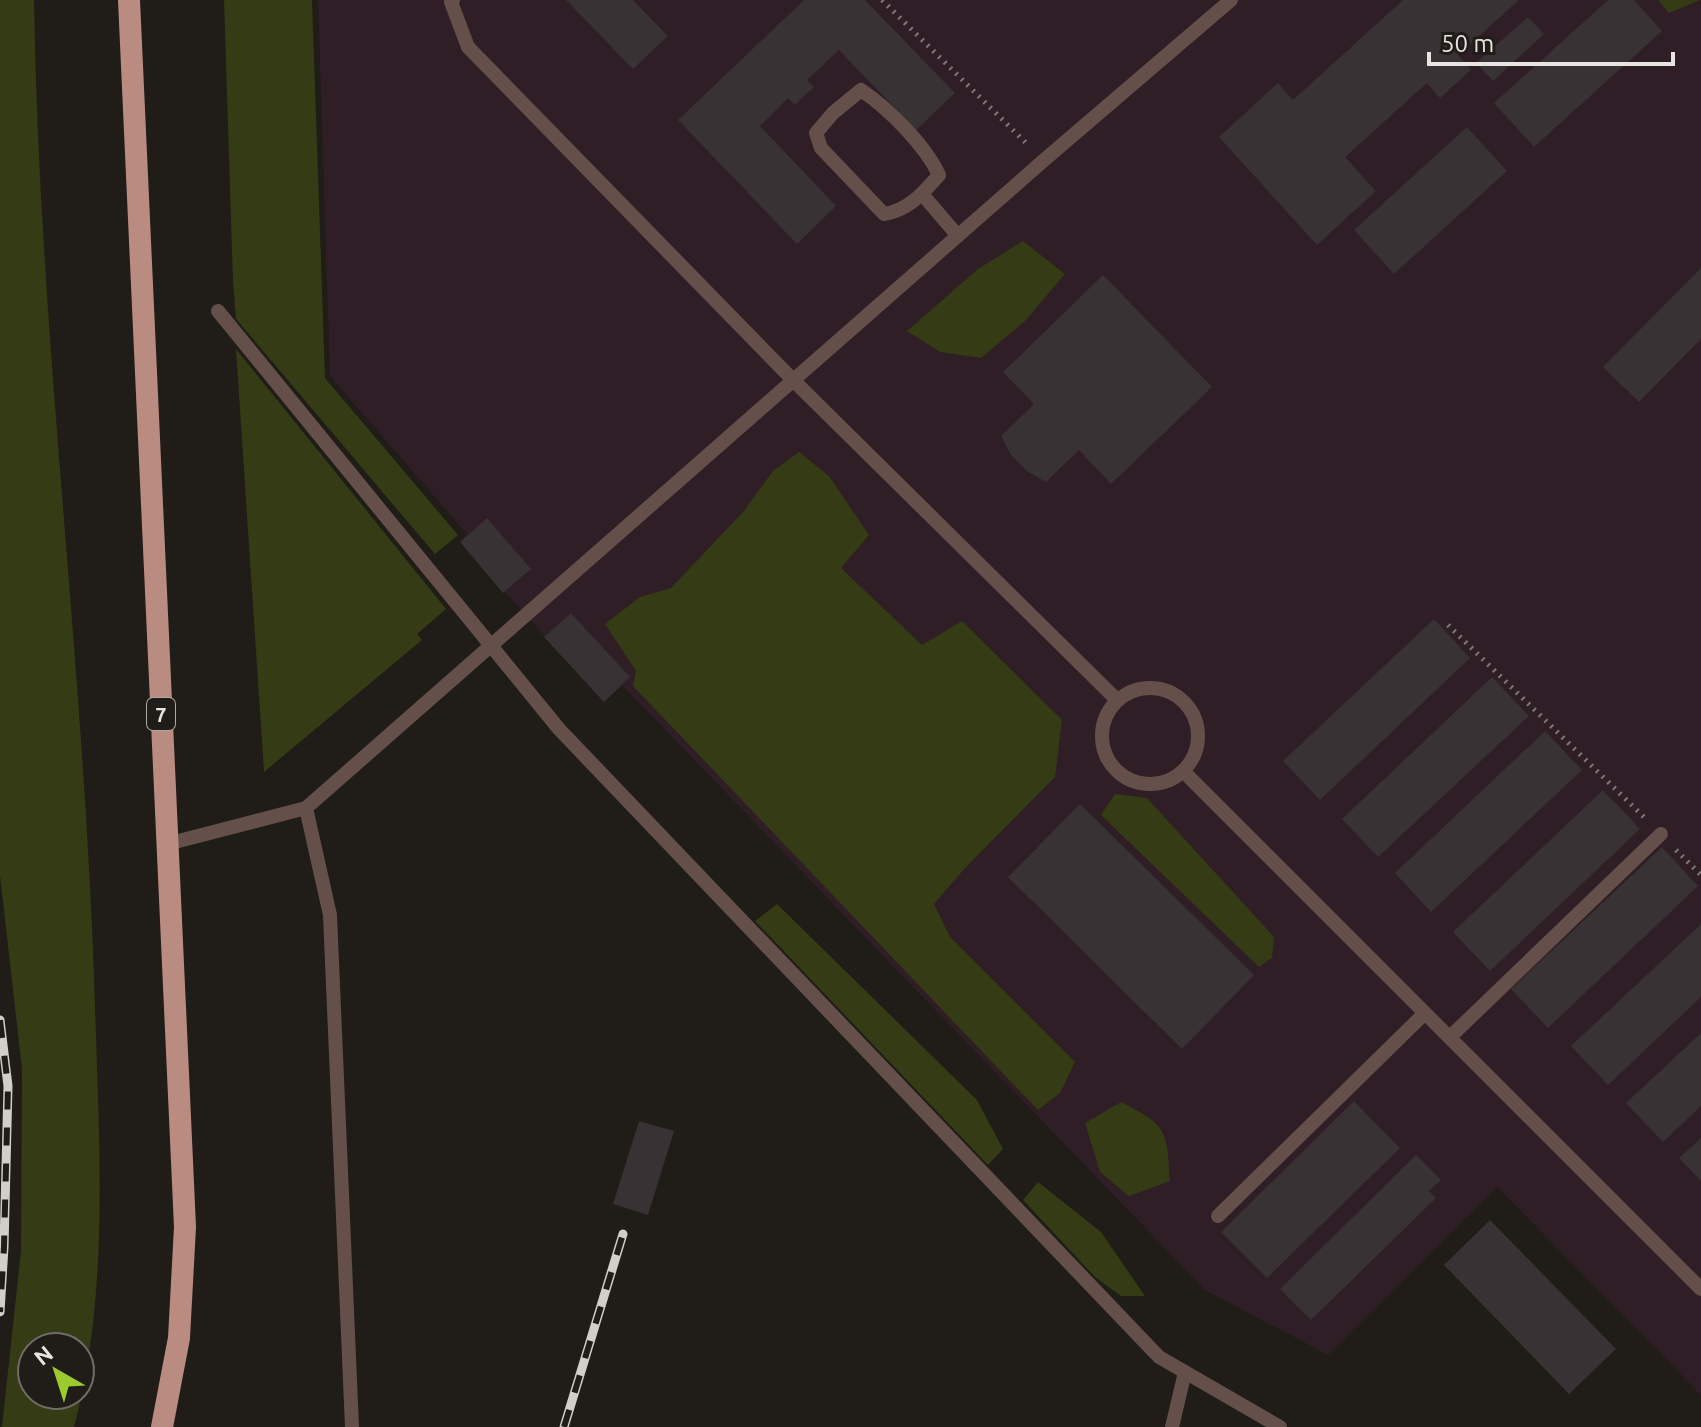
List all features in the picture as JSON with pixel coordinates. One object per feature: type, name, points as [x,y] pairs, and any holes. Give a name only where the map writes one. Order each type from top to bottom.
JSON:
[{"type":"highway","name":"7","points":[[129,0],[185,1227],[179,1338],[162,1427]]},
{"type":"lane","points":[[453,0],[451,2],[468,47],[793,380],[1117,700]]},
{"type":"lane","points":[[167,844],[306,808],[1043,161],[1231,0]]},
{"type":"lane","points":[[861,90],[877,101],[931,158],[939,175],[922,194],[900,211],[884,214],[821,148],[816,133],[833,113],[861,90]]},
{"type":"lane","points":[[922,194],[958,236]]},
{"type":"lane","points":[[218,311],[559,729],[1159,1357],[1280,1427]]},
{"type":"lane","points":[[1159,688],[1174,693],[1186,703],[1194,715],[1198,745],[1183,771],[1156,784],[1126,778],[1115,768],[1106,756],[1102,742],[1108,712],[1117,700],[1130,692],[1159,688]]},
{"type":"lane","points":[[1183,771],[1701,1289]]},
{"type":"lane","points":[[306,808],[330,915],[352,1427]]},
{"type":"lane","points":[[1450,1037],[1661,834]]},
{"type":"lane","points":[[1218,1216],[1425,1013]]},
{"type":"lane","points":[[1172,1427],[1185,1372]]},
{"type":"path","points":[[882,0],[1043,161]]},
{"type":"path","points":[[1448,625],[1701,875]]},
{"type":"shaded area","points":[[318,0],[1701,0],[1701,1395],[1497,1187],[1328,1355],[1205,1290],[622,685],[604,702],[460,542],[467,534],[330,376]]},
{"type":"green space","points":[[0,0],[34,0],[44,252],[90,879],[100,1164],[98,1270],[92,1331],[16,1331],[16,1411],[77,1411],[74,1427],[2,1427],[21,1251],[22,1069],[0,875]]},
{"type":"green space","points":[[224,0],[312,0],[325,378],[458,535],[435,554],[236,319]]},
{"type":"green space","points":[[1658,0],[1700,0],[1669,13]]},
{"type":"green space","points":[[1023,241],[1065,274],[1025,321],[981,358],[940,352],[907,331],[978,269]]},
{"type":"green space","points":[[236,349],[446,609],[417,634],[422,640],[264,772]]},
{"type":"green space","points":[[799,452],[829,476],[869,535],[841,568],[922,645],[962,621],[1062,720],[1055,777],[934,904],[950,937],[1075,1062],[1060,1093],[1038,1110],[633,686],[636,671],[605,624],[640,597],[671,588],[743,512],[773,471]]},
{"type":"green space","points":[[1115,794],[1147,798],[1274,937],[1272,958],[1259,967],[1101,815]]},
{"type":"green space","points":[[777,904],[977,1100],[1003,1149],[988,1165],[755,921]]},
{"type":"green space","points":[[1121,1102],[1156,1124],[1162,1131],[1168,1150],[1170,1181],[1129,1196],[1100,1172],[1085,1123]]},
{"type":"green space","points":[[1038,1182],[1101,1232],[1145,1296],[1121,1296],[1095,1277],[1023,1200]]},
{"type":"building","points":[[566,0],[633,0],[668,36],[633,69]]},
{"type":"building","points":[[804,0],[865,0],[955,93],[916,130],[839,50],[807,80],[814,87],[795,105],[788,98],[760,126],[836,206],[797,244],[678,120]]},
{"type":"building","points":[[1403,0],[1519,0],[1458,55],[1471,70],[1440,98],[1427,83],[1345,157],[1376,191],[1317,245],[1219,137],[1278,83],[1293,100]]},
{"type":"building","points":[[1608,0],[1634,0],[1662,31],[1534,147],[1494,103]]},
{"type":"building","points":[[1528,17],[1544,34],[1493,81],[1476,63]]},
{"type":"building","points":[[1467,127],[1507,171],[1394,274],[1354,230]]},
{"type":"building","points":[[1701,268],[1701,339],[1639,402],[1603,367]]},
{"type":"building","points":[[1103,275],[1212,387],[1111,484],[1079,450],[1046,482],[1028,472],[1011,455],[1001,436],[1034,404],[1003,372]]},
{"type":"building","points":[[487,518],[531,569],[503,593],[460,542]]},
{"type":"building","points":[[571,613],[630,677],[604,702],[544,637]]},
{"type":"building","points":[[1434,619],[1470,658],[1320,800],[1283,761]]},
{"type":"building","points":[[1492,677],[1529,716],[1378,857],[1342,819]]},
{"type":"building","points":[[1545,731],[1582,770],[1431,912],[1395,873]]},
{"type":"building","points":[[1603,790],[1640,829],[1490,971],[1453,932]]},
{"type":"building","points":[[1080,804],[1254,975],[1182,1049],[1008,877]]},
{"type":"building","points":[[1662,847],[1698,886],[1548,1028],[1511,989]]},
{"type":"building","points":[[1701,924],[1701,997],[1608,1085],[1571,1046]]},
{"type":"building","points":[[1701,1033],[1701,1106],[1663,1142],[1626,1103]]},
{"type":"building","points":[[1354,1101],[1400,1148],[1267,1278],[1221,1232]]},
{"type":"building","points":[[639,1121],[674,1131],[648,1215],[613,1204]]},
{"type":"building","points":[[1701,1138],[1701,1181],[1679,1158]]},
{"type":"building","points":[[1416,1155],[1441,1180],[1429,1191],[1436,1198],[1311,1320],[1280,1289]]},
{"type":"building","points":[[1490,1220],[1616,1349],[1569,1394],[1444,1265]]},
{"type":"railway","points":[[0,1020],[8,1086],[0,1312]]},
{"type":"railway","points":[[564,1427],[623,1234]]}]
